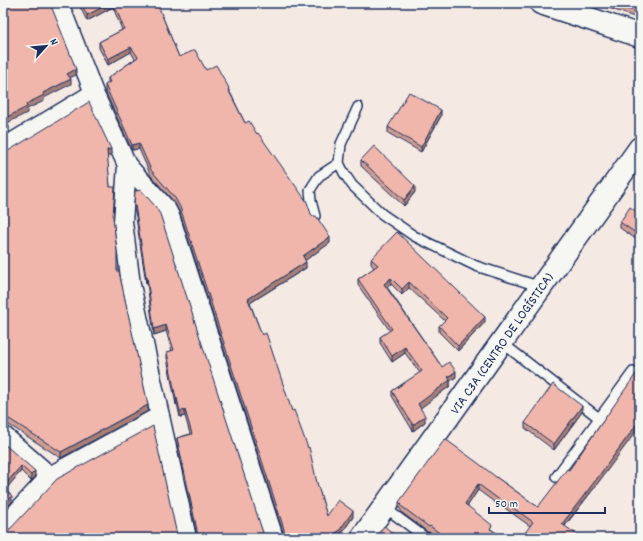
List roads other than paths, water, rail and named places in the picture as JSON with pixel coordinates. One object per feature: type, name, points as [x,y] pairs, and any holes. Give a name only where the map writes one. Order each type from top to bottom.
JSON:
[{"type":"street","points":[[59,3],[94,93],[127,165],[168,210],[274,538]]},
{"type":"street","points":[[541,3],[640,36]]},
{"type":"street","points":[[3,148],[94,93]]},
{"type":"street","name":"VIA C3A (CENTRO DE LOGÍSTICA)","points":[[362,538],[640,148]]},
{"type":"street","points":[[127,165],[124,222],[134,300],[187,538]]},
{"type":"street","points":[[3,527],[50,476],[160,416]]},
{"type":"street","points":[[3,435],[50,476]]},
{"type":"lane","points":[[358,107],[341,144],[340,163],[344,173],[352,185],[382,214],[414,236],[476,266],[541,287]]},
{"type":"lane","points":[[315,216],[310,201],[310,190],[319,176],[340,163]]},
{"type":"lane","points":[[501,342],[599,418]]},
{"type":"lane","points":[[556,477],[633,372]]},
{"type":"lane","points":[[384,507],[426,538]]}]
